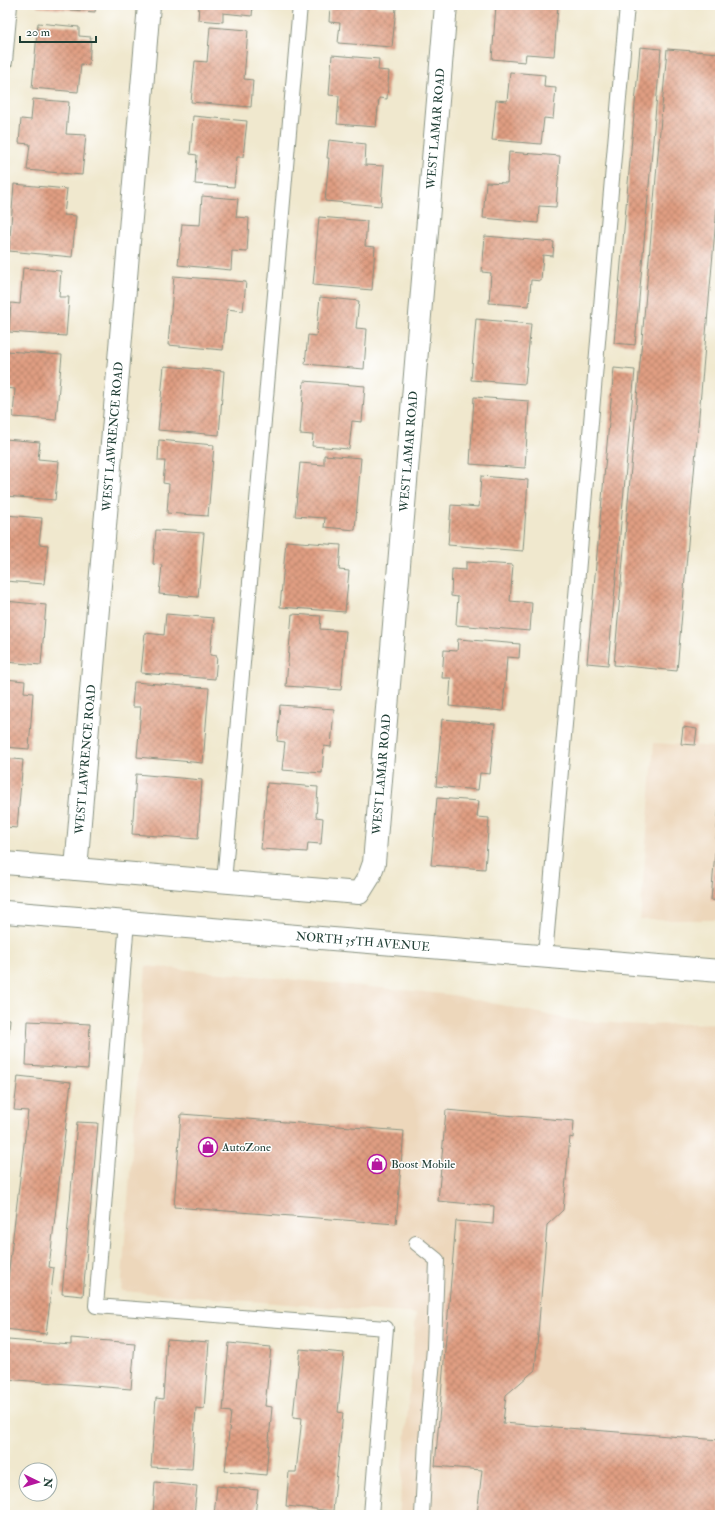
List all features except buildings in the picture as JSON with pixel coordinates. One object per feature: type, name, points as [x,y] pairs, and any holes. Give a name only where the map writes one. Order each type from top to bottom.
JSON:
[{"type":"street","name":"WEST LAWRENCE ROAD","points":[[76,869],[149,5]]},
{"type":"street","name":"WEST LAMAR ROAD","points":[[224,882],[358,893],[369,877],[374,863],[446,5]]},
{"type":"street","points":[[5,863],[224,882]]},
{"type":"street","name":"NORTH 35TH AVENUE","points":[[5,912],[720,971]]},
{"type":"lane","points":[[5,62],[10,5]]},
{"type":"lane","points":[[224,882],[300,5]]},
{"type":"lane","points":[[545,956],[627,5]]},
{"type":"lane","points":[[127,921],[96,1306],[386,1328],[371,1515]]},
{"type":"lane","points":[[416,1244],[437,1260],[434,1348],[426,1441],[422,1515]]},
{"type":"shaded area","points":[[654,743],[720,747],[720,920],[640,920]]},
{"type":"shaded area","points":[[146,966],[453,995],[572,1020],[639,1025],[720,1023],[720,1515],[399,1515],[416,1314],[121,1291]]},
{"type":"place","name":"AutoZone","points":[[208,1147]]},
{"type":"place","name":"Boost Mobile","points":[[377,1164]]}]
